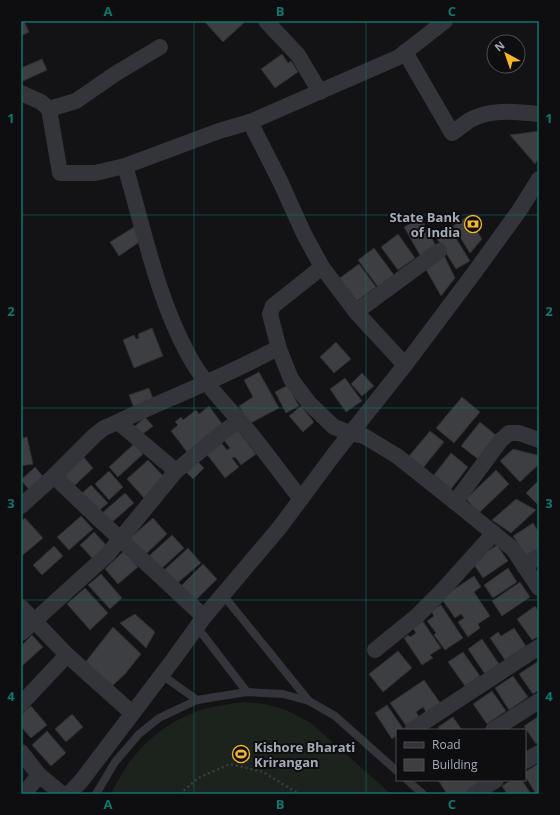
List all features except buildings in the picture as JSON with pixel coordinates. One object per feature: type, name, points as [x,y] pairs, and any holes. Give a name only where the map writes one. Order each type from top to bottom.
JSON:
[{"type":"street","points":[[266,21],[298,55],[320,92]]},
{"type":"street","points":[[21,93],[41,102],[49,109],[60,173],[95,173],[125,166],[219,131],[250,122],[320,92],[399,56],[445,21]]},
{"type":"street","points":[[49,109],[76,101],[115,74],[160,47]]},
{"type":"street","points":[[405,52],[452,133],[471,120],[485,114],[504,111],[539,114]]},
{"type":"street","points":[[250,122],[280,181],[304,234],[322,267],[356,312],[405,365]]},
{"type":"street","points":[[125,166],[154,269],[171,318],[189,356],[224,406],[239,421],[301,499]]},
{"type":"street","points":[[70,794],[162,675],[200,622],[280,527],[334,453],[405,365],[479,267],[539,179]]},
{"type":"street","points":[[356,312],[439,252]]},
{"type":"street","points":[[322,267],[273,306],[270,314],[280,349],[291,379],[309,403],[334,427],[350,434],[364,436],[397,456],[513,549],[539,588]]},
{"type":"street","points":[[21,506],[104,428],[147,408],[208,383],[270,352],[280,349]]},
{"type":"street","points":[[21,633],[108,554],[176,471],[223,432],[239,421]]},
{"type":"street","points":[[118,422],[176,471]]},
{"type":"street","points":[[455,502],[509,433],[519,433],[539,440]]},
{"type":"street","points":[[54,476],[121,539],[200,622]]},
{"type":"street","points":[[375,650],[417,616],[440,594],[494,533]]},
{"type":"street","points":[[524,566],[539,556]]},
{"type":"street","points":[[21,607],[67,655],[132,713]]},
{"type":"street","points":[[414,729],[539,647]]},
{"type":"street","points":[[21,704],[67,655]]},
{"type":"street","points":[[495,729],[539,701]]},
{"type":"street","points":[[21,752],[39,775],[62,794]]},
{"type":"street","points":[[526,761],[539,753]]},
{"type":"street","points":[[24,794],[39,775]]},
{"type":"street","points":[[474,794],[494,781]]},
{"type":"lane","points":[[223,595],[309,701]]},
{"type":"lane","points":[[200,622],[247,692]]},
{"type":"lane","points":[[162,675],[197,700]]},
{"type":"lane","points":[[96,794],[115,762],[138,734],[159,718],[197,700],[247,692],[283,694],[309,701],[335,716],[396,770]]},
{"type":"lane","points":[[408,781],[422,794]]},
{"type":"path","points":[[180,794],[198,778],[230,764],[263,772],[299,794]]},
{"type":"shaded area","name":"Kishore Bharati Krirangan","points":[[242,702],[265,704],[286,710],[311,723],[391,794],[111,794],[139,750],[161,731],[185,716],[212,707]]},
{"type":"place","name":"State Bank of India","points":[[473,224]]},
{"type":"place","name":"Kishore Bharati Krirangan","points":[[241,754]]}]
